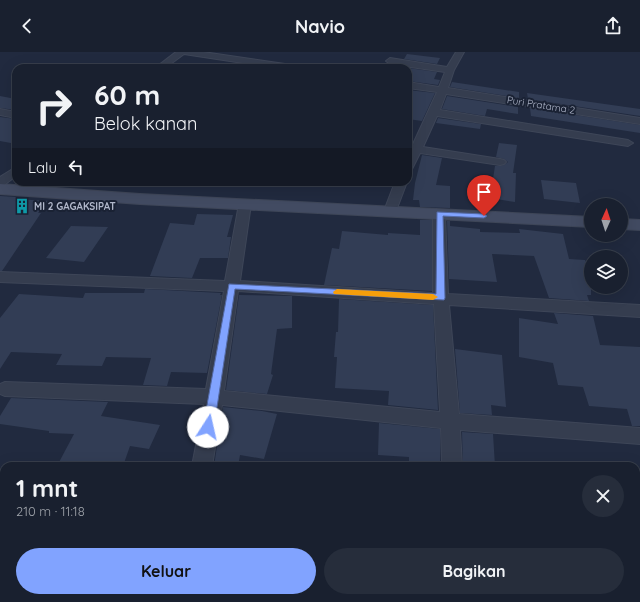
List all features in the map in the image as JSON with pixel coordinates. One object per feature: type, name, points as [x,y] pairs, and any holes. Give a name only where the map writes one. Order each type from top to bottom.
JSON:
[{"type":"main road","points":[[0,189],[67,195],[584,222]]},
{"type":"main road","points":[[628,224],[640,225]]},
{"type":"street","points":[[165,64],[182,52]]},
{"type":"street","points":[[186,52],[266,64]]},
{"type":"street","points":[[412,158],[434,112],[450,70],[460,52]]},
{"type":"street","points":[[390,61],[410,64]]},
{"type":"street","points":[[412,64],[450,70]]},
{"type":"street","name":"Puri Pratama 2","points":[[412,86],[640,120]]},
{"type":"street","points":[[0,112],[12,114]]},
{"type":"street","points":[[434,112],[628,143]]},
{"type":"street","points":[[416,149],[500,162]]},
{"type":"street","points":[[0,169],[12,171]]},
{"type":"street","points":[[0,182],[12,174]]},
{"type":"street","points":[[390,211],[399,186]]},
{"type":"street","points":[[203,462],[245,204]]},
{"type":"street","points":[[439,214],[441,298],[452,462]]},
{"type":"street","points":[[0,277],[232,286],[640,311]]},
{"type":"street","points":[[2,393],[214,397],[450,422],[640,436]]},
{"type":"building","points":[[407,54],[440,58],[437,64],[404,59]]},
{"type":"building","points":[[412,69],[437,72],[434,79],[440,80],[438,85],[412,82]]},
{"type":"building","points":[[452,82],[519,92],[519,98],[450,87]]},
{"type":"building","points":[[412,90],[435,93],[422,121],[412,120]]},
{"type":"building","points":[[527,93],[640,109],[640,116],[528,99]]},
{"type":"building","points":[[0,96],[12,98],[12,110],[0,108]]},
{"type":"building","points":[[447,96],[518,107],[518,114],[487,109],[485,116],[442,109]]},
{"type":"building","points":[[530,108],[640,125],[640,133],[531,116]]},
{"type":"building","points":[[0,117],[12,118],[12,143],[0,141]]},
{"type":"building","points":[[438,118],[481,124],[480,129],[436,123]]},
{"type":"building","points":[[499,143],[517,145],[513,173],[516,173],[515,202],[490,198],[495,166],[504,165],[508,162],[504,159],[496,157]]},
{"type":"building","points":[[422,155],[442,158],[436,185],[450,186],[450,208],[420,207],[419,200],[413,200],[415,183]]},
{"type":"building","points":[[541,180],[576,183],[580,203],[544,199]]},
{"type":"building","points":[[0,196],[16,197],[16,199],[48,201],[38,213],[41,213],[2,271],[0,271]]},
{"type":"building","points":[[197,214],[233,215],[227,237],[231,237],[228,258],[200,258],[192,278],[150,276],[170,223],[194,225]]},
{"type":"building","points":[[420,220],[432,220],[432,291],[324,285],[332,248],[339,249],[342,231],[388,235],[388,233],[420,235]]},
{"type":"building","points":[[447,221],[450,221],[450,226],[480,229],[480,232],[520,233],[519,229],[563,234],[569,259],[584,260],[584,294],[591,295],[587,295],[589,301],[549,298],[534,256],[492,254],[497,282],[449,279]]},
{"type":"building","points":[[71,226],[108,227],[84,262],[46,258]]},
{"type":"building","points":[[145,289],[221,293],[220,295],[222,295],[207,373],[171,372],[167,386],[143,385],[151,358],[106,357],[102,366],[56,365],[62,354],[11,352],[0,369],[0,318],[19,294],[83,298],[85,293],[144,293]]},
{"type":"building","points":[[239,295],[292,296],[292,328],[277,329],[271,374],[273,375],[267,394],[226,390]]},
{"type":"building","points":[[339,299],[433,305],[438,410],[388,405],[389,391],[335,388],[337,357],[334,357],[336,332],[338,332]]},
{"type":"building","points":[[554,313],[593,316],[600,345],[640,347],[640,426],[632,426],[627,409],[589,406],[583,387],[558,385],[553,363],[519,357],[519,318],[558,324]]},
{"type":"building","points":[[455,349],[502,355],[506,407],[491,405],[492,415],[460,413]]},
{"type":"building","points":[[11,398],[108,402],[101,416],[160,425],[149,449],[130,446],[124,462],[59,462],[74,434],[49,433],[49,431],[0,424],[0,416]]},
{"type":"building","points":[[223,407],[277,414],[264,459],[240,455],[239,462],[215,462]]},
{"type":"building","points":[[379,423],[440,429],[440,462],[409,462],[409,457],[378,455]]},
{"type":"building","points":[[462,432],[493,434],[495,462],[463,462]]},
{"type":"slow traffic","points":[[337,292],[433,297]]},
{"type":"place","name":"MI 2 GAGAKSIPAT","points":[[22,206]]},
{"type":"route","points":[[208,427],[232,286],[441,298],[439,214],[484,216]]}]
